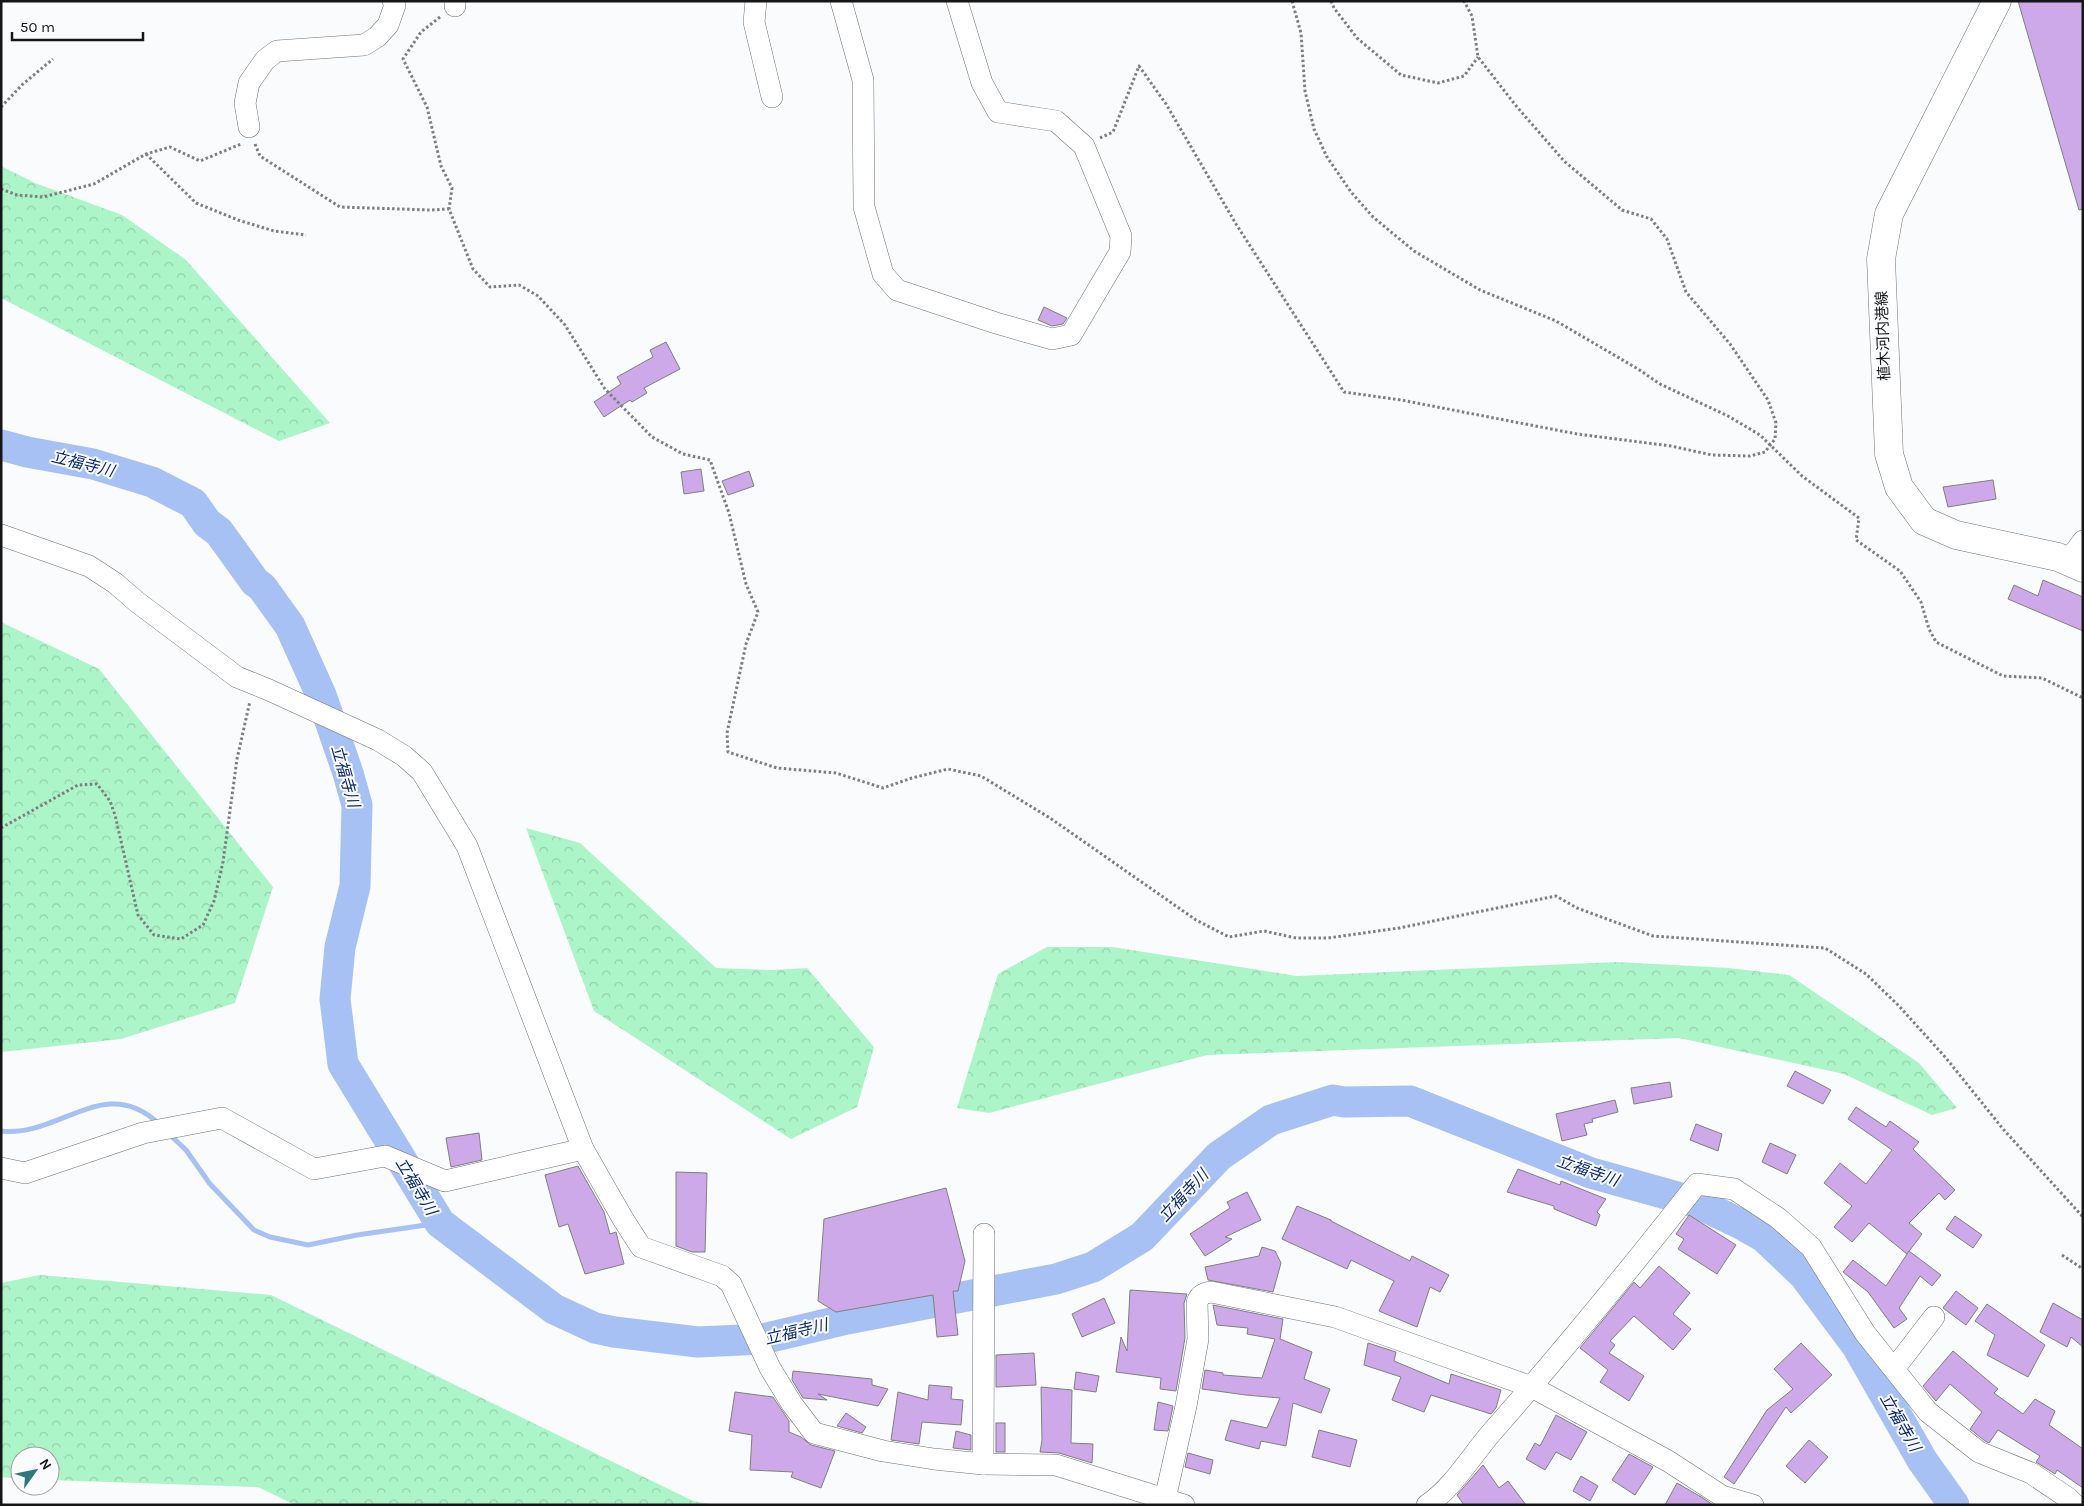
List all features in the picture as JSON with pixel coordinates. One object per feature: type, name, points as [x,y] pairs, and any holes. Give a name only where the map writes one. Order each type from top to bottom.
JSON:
[{"type":"main road","name":"植木河内港線","points":[[1997,1],[1889,214],[1881,259],[1888,454],[1899,487],[1924,521],[1956,535],[2058,556],[2078,557]]},
{"type":"street","points":[[251,133],[246,103],[249,83],[265,60],[277,51],[364,45],[376,37],[388,25],[395,5],[394,1]]},
{"type":"street","points":[[756,1],[754,22],[772,98]]},
{"type":"street","points":[[841,1],[863,80],[864,207],[883,274],[897,290],[996,324],[1052,339],[1071,335],[1120,252],[1121,236],[1084,146],[1056,121],[998,112],[982,83],[957,1]]},
{"type":"street","points":[[1,535],[89,566],[115,583],[137,602],[237,677],[378,740],[404,756],[422,772],[467,846],[583,1149],[641,1247],[722,1276],[731,1284],[770,1368],[792,1404],[814,1433],[883,1451],[983,1464],[1056,1465],[1175,1502],[1186,1406],[1198,1340],[1197,1303],[1199,1297],[1211,1292],[1335,1317],[1532,1387],[1668,1461],[1722,1496],[1752,1505]]},
{"type":"street","points":[[1,1168],[25,1173],[150,1131],[222,1118],[314,1169],[385,1156],[445,1181],[583,1149]]},
{"type":"street","points":[[1427,1505],[1441,1496],[1472,1455],[1532,1387],[1697,1184],[1734,1189],[1778,1218],[1811,1247],[1865,1333],[1928,1412],[1979,1452],[2031,1473],[2068,1498],[2075,1505]]},
{"type":"street","points":[[983,1464],[984,1234]]},
{"type":"street","points":[[1894,1369],[1934,1317]]},
{"type":"path","points":[[1292,1],[1301,33],[1305,91],[1314,128],[1327,157],[1351,192],[1373,217],[1414,251],[1480,290],[1556,321],[1660,384],[1728,416],[1760,435],[1802,476],[1859,518],[1856,540],[1900,571],[1921,602],[1929,629],[1936,642],[2003,676],[2042,678],[2083,698]]},
{"type":"path","points":[[1331,1],[1334,8],[1357,38],[1401,75],[1438,83],[1464,76],[1478,57]]},
{"type":"path","points":[[1084,146],[1113,132],[1139,66],[1166,104],[1236,224],[1344,392],[1401,400],[1577,434],[1671,446],[1712,455],[1750,456],[1765,452],[1775,439],[1776,423],[1768,400],[1730,344],[1686,292],[1667,239],[1651,219],[1622,210],[1564,161],[1517,107],[1478,57],[1472,16],[1464,1]]},
{"type":"path","points":[[455,4],[421,32],[403,59],[426,107],[441,166],[452,188],[449,209],[472,269],[490,287],[519,285],[538,296],[565,325],[605,389],[652,437],[683,454],[710,460],[729,513],[746,584],[758,612],[746,644],[727,733],[728,752],[777,768],[836,773],[883,788],[948,769],[981,776],[1050,818],[1196,920],[1229,936],[1264,931],[1296,938],[1328,938],[1399,928],[1556,896],[1578,908],[1653,936],[1825,948],[1866,974],[1898,1005],[1946,1058],[2003,1129],[2083,1217]]},
{"type":"path","points":[[1,107],[23,84],[54,59]]},
{"type":"path","points":[[1,189],[17,195],[43,197],[94,184],[146,154],[170,147],[200,161],[251,133],[260,156],[340,207],[449,209]]},
{"type":"path","points":[[146,154],[196,203],[238,220],[274,231],[306,235]]},
{"type":"path","points":[[1,828],[78,785],[97,784],[110,801],[115,815],[138,915],[154,935],[181,939],[204,925],[214,901],[224,862],[237,759],[261,687]]},
{"type":"path","points":[[2062,1255],[2083,1269]]},
{"type":"green space","points":[[1,166],[35,183],[122,215],[186,260],[330,423],[279,441],[1,298]]},
{"type":"green space","points":[[1,622],[99,669],[273,887],[235,1003],[121,1039],[1,1052]]},
{"type":"green space","points":[[526,828],[580,843],[716,968],[772,970],[807,968],[874,1047],[857,1107],[791,1139],[594,1011]]},
{"type":"green space","points":[[1047,947],[1112,947],[1297,976],[1617,962],[1729,968],[1789,975],[1919,1063],[1957,1108],[1932,1115],[1844,1074],[1679,1038],[1207,1055],[989,1113],[957,1108],[998,974]]},
{"type":"green space","points":[[40,1275],[271,1295],[693,1501],[716,1505],[295,1505],[258,1487],[60,1480],[60,1446],[10,1446],[10,1478],[1,1477],[1,1283]]},
{"type":"building","points":[[2018,1],[2083,1],[2083,209],[2079,210]]},
{"type":"building","points":[[1044,307],[1067,318],[1063,324],[1052,326],[1038,320]]},
{"type":"building","points":[[666,342],[680,369],[644,388],[647,393],[632,402],[630,400],[604,417],[594,402],[621,384],[617,377],[653,357],[650,350]]},
{"type":"building","points":[[701,469],[704,491],[684,494],[681,472]]},
{"type":"building","points":[[749,471],[754,486],[728,495],[722,481]]},
{"type":"building","points":[[1993,480],[1996,499],[1948,507],[1943,487]]},
{"type":"building","points":[[2043,580],[2083,597],[2083,631],[2008,599],[2014,585],[2038,596]]},
{"type":"building","points":[[1795,1071],[1831,1090],[1823,1104],[1787,1086]]},
{"type":"building","points":[[1670,1082],[1672,1097],[1634,1104],[1631,1088]]},
{"type":"building","points":[[1615,1100],[1618,1112],[1592,1119],[1593,1122],[1584,1124],[1587,1135],[1562,1141],[1556,1114]]},
{"type":"building","points":[[1856,1107],[1886,1127],[1890,1121],[1919,1142],[1913,1149],[1955,1190],[1945,1200],[1939,1193],[1909,1223],[1922,1234],[1907,1254],[1869,1223],[1852,1242],[1834,1227],[1852,1206],[1824,1183],[1840,1163],[1866,1184],[1892,1150],[1848,1119]]},
{"type":"building","points":[[1696,1124],[1722,1134],[1718,1151],[1690,1140]]},
{"type":"building","points":[[479,1133],[482,1160],[451,1167],[446,1138]]},
{"type":"building","points":[[1770,1143],[1796,1155],[1787,1174],[1762,1162]]},
{"type":"building","points":[[578,1166],[604,1212],[610,1234],[616,1232],[624,1264],[585,1274],[568,1224],[559,1227],[545,1175]]},
{"type":"building","points":[[1518,1169],[1560,1185],[1561,1181],[1606,1199],[1597,1212],[1600,1215],[1596,1226],[1554,1209],[1554,1206],[1507,1192]]},
{"type":"building","points":[[676,1172],[707,1173],[705,1252],[692,1252],[676,1246]]},
{"type":"building","points":[[946,1188],[965,1261],[958,1291],[953,1291],[958,1335],[937,1337],[933,1295],[836,1312],[818,1301],[824,1219]]},
{"type":"building","points":[[1247,1192],[1261,1220],[1225,1237],[1232,1239],[1205,1256],[1190,1234],[1230,1208],[1227,1202]]},
{"type":"building","points":[[1297,1206],[1331,1220],[1410,1261],[1412,1256],[1449,1275],[1440,1292],[1430,1287],[1417,1327],[1379,1311],[1394,1281],[1351,1260],[1347,1269],[1282,1239]]},
{"type":"building","points":[[1689,1215],[1736,1245],[1717,1274],[1678,1249],[1684,1239],[1676,1234]]},
{"type":"building","points":[[1955,1216],[1982,1235],[1973,1248],[1946,1229]]},
{"type":"building","points":[[1262,1247],[1275,1251],[1281,1263],[1273,1292],[1208,1280],[1205,1267],[1259,1256]]},
{"type":"building","points":[[1909,1251],[1941,1275],[1932,1286],[1920,1276],[1899,1308],[1907,1319],[1894,1328],[1868,1292],[1843,1272],[1853,1260],[1886,1286]]},
{"type":"building","points":[[1659,1266],[1690,1293],[1673,1314],[1691,1329],[1673,1350],[1634,1316],[1610,1341],[1615,1345],[1609,1353],[1644,1376],[1629,1401],[1600,1382],[1608,1370],[1580,1348],[1634,1282],[1640,1288]]},
{"type":"building","points":[[1130,1290],[1187,1294],[1184,1303],[1185,1338],[1176,1391],[1160,1389],[1161,1378],[1116,1372],[1121,1337],[1127,1351]]},
{"type":"building","points":[[1956,1291],[1978,1308],[1966,1325],[1943,1308]]},
{"type":"building","points":[[1104,1298],[1115,1323],[1082,1337],[1072,1314]]},
{"type":"building","points":[[2053,1303],[2083,1320],[2083,1347],[2071,1337],[2067,1347],[2040,1332]]},
{"type":"building","points":[[1987,1304],[2045,1345],[2028,1377],[1987,1355],[1995,1335],[1975,1321]]},
{"type":"building","points":[[1213,1305],[1283,1319],[1280,1339],[1312,1352],[1304,1379],[1330,1389],[1321,1413],[1293,1403],[1286,1446],[1261,1441],[1259,1449],[1225,1440],[1231,1420],[1267,1428],[1280,1398],[1202,1389],[1205,1370],[1223,1373],[1223,1375],[1262,1378],[1275,1339],[1247,1334],[1248,1328],[1217,1325]]},
{"type":"building","points":[[1368,1343],[1396,1352],[1394,1361],[1449,1384],[1451,1374],[1501,1390],[1496,1408],[1491,1414],[1431,1395],[1424,1412],[1392,1400],[1401,1377],[1364,1365]]},
{"type":"building","points":[[1801,1343],[1832,1375],[1791,1413],[1786,1407],[1734,1484],[1724,1477],[1767,1410],[1793,1389],[1774,1369]]},
{"type":"building","points":[[1953,1351],[1998,1389],[1994,1393],[2023,1414],[2035,1399],[2055,1411],[2049,1425],[2083,1449],[2083,1488],[2057,1470],[2055,1474],[2036,1462],[2040,1456],[1998,1430],[1989,1443],[1985,1441],[1970,1429],[1982,1412],[1950,1384],[1935,1400],[1923,1386]]},
{"type":"building","points":[[1034,1353],[1036,1385],[996,1387],[996,1355]]},
{"type":"building","points":[[793,1371],[872,1379],[872,1385],[888,1389],[878,1406],[818,1394],[827,1400],[803,1398],[792,1380]]},
{"type":"building","points":[[1076,1372],[1099,1376],[1096,1392],[1074,1389]]},
{"type":"building","points":[[929,1385],[952,1387],[951,1399],[963,1400],[961,1425],[922,1422],[919,1444],[891,1440],[898,1392],[928,1400]]},
{"type":"building","points":[[1041,1387],[1072,1390],[1071,1443],[1093,1444],[1092,1463],[1059,1453],[1040,1452],[1042,1440]]},
{"type":"building","points":[[735,1392],[773,1397],[789,1421],[789,1432],[801,1437],[811,1445],[835,1451],[821,1488],[791,1477],[793,1472],[750,1470],[752,1435],[729,1431]]},
{"type":"building","points":[[1158,1402],[1173,1406],[1168,1431],[1154,1430]]},
{"type":"building","points":[[846,1413],[866,1427],[862,1433],[837,1426]]},
{"type":"building","points":[[1556,1415],[1587,1432],[1571,1460],[1556,1452],[1545,1470],[1526,1459],[1535,1443],[1540,1446]]},
{"type":"building","points":[[996,1423],[1005,1423],[1005,1452],[996,1452]]},
{"type":"building","points":[[1319,1430],[1357,1440],[1350,1467],[1312,1457]]},
{"type":"building","points":[[956,1431],[971,1435],[971,1450],[953,1448]]},
{"type":"building","points":[[1809,1440],[1828,1457],[1805,1483],[1786,1466]]},
{"type":"building","points":[[1188,1453],[1213,1460],[1210,1474],[1185,1467]]},
{"type":"building","points":[[1629,1454],[1653,1467],[1635,1495],[1612,1480]]},
{"type":"building","points":[[1483,1465],[1499,1488],[1508,1481],[1526,1505],[1464,1505],[1457,1495]]},
{"type":"building","points":[[1581,1476],[1598,1486],[1590,1501],[1573,1491]]},
{"type":"building","points":[[1677,1483],[1703,1498],[1713,1505],[1665,1505]]},
{"type":"waterway","name":"立福寺川","points":[[1,445],[27,452],[93,464],[152,482],[193,503],[207,523],[219,532],[290,626],[321,695],[357,805],[355,886],[340,947],[335,999],[343,1064],[440,1223],[554,1309],[595,1328],[614,1332],[698,1342],[763,1339],[847,1319],[1056,1279],[1093,1267],[1142,1237],[1219,1156],[1271,1120],[1333,1100],[1344,1102],[1410,1101],[1591,1173],[1695,1202],[1764,1237],[1804,1275],[1857,1346],[1922,1460],[1954,1505]]},
{"type":"waterway","points":[[1,1131],[22,1131],[42,1126],[100,1105],[119,1104],[138,1109],[158,1123]]},
{"type":"waterway","points":[[169,1134],[186,1150],[210,1184],[254,1230],[270,1237],[308,1245],[357,1235],[440,1223]]}]
